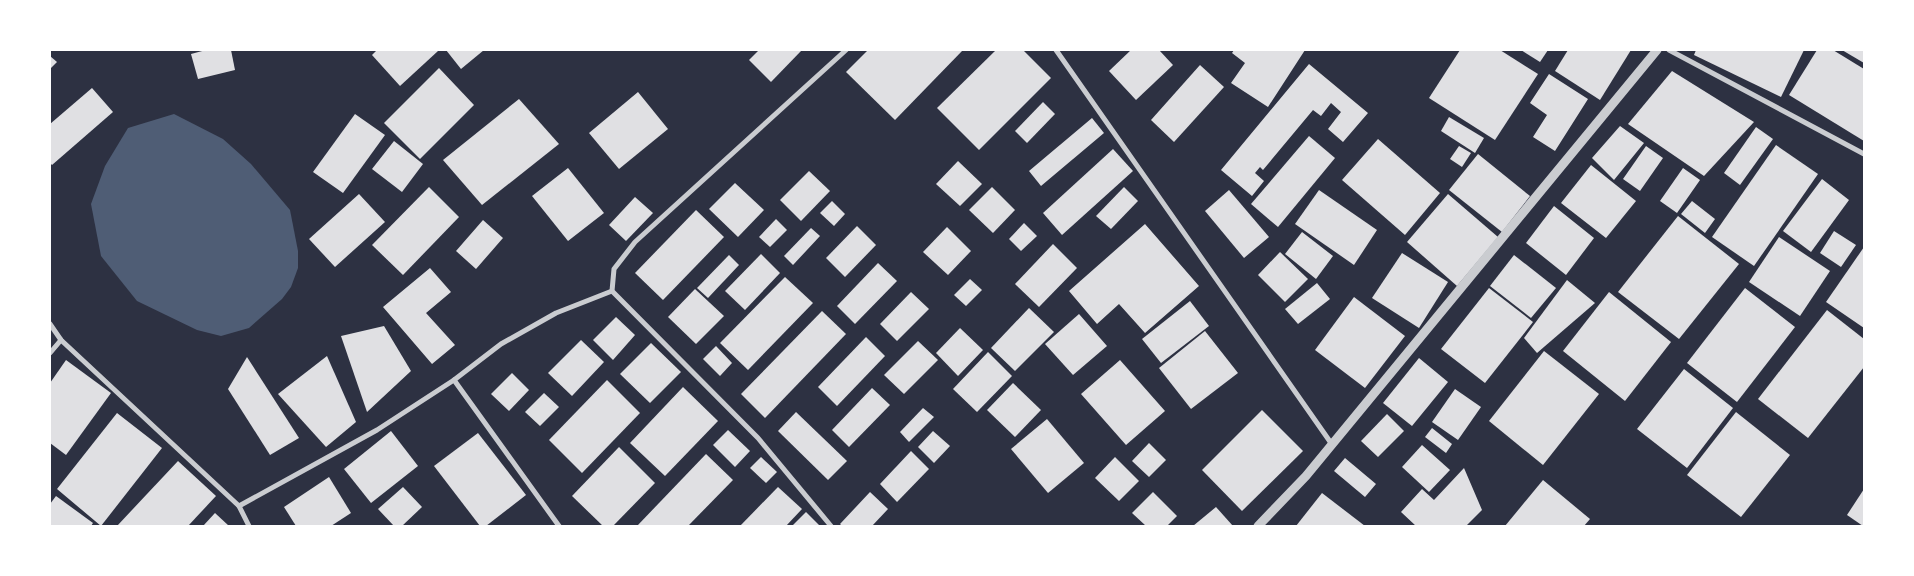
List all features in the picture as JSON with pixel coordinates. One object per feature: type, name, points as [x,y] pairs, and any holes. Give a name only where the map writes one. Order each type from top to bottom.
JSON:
[{"type":"street","points":[[831,526],[758,438],[612,291],[614,269],[635,242],[846,50]]},
{"type":"street","points":[[1056,50],[1332,442]]},
{"type":"street","points":[[1258,526],[1306,476],[1332,442],[1657,50]]},
{"type":"street","points":[[1669,50],[1864,154]]},
{"type":"street","points":[[239,506],[378,430],[454,380],[501,344],[556,313],[612,291]]},
{"type":"street","points":[[50,324],[61,340],[239,506],[249,526]]},
{"type":"street","points":[[50,354],[61,340]]},
{"type":"street","points":[[454,380],[559,526]]},
{"type":"water","points":[[174,114],[223,139],[251,164],[290,210],[298,251],[298,268],[291,287],[282,299],[249,328],[221,336],[197,330],[137,301],[101,256],[91,204],[105,166],[128,128]]},
{"type":"building","points":[[206,50],[231,50],[235,70],[198,79],[191,54]]},
{"type":"building","points":[[377,50],[438,51],[400,86],[372,55]]},
{"type":"building","points":[[446,50],[484,50],[461,69]]},
{"type":"building","points":[[759,50],[801,51],[771,82],[749,60]]},
{"type":"building","points":[[868,50],[963,50],[895,120],[846,72]]},
{"type":"building","points":[[996,50],[1023,50],[1051,78],[979,150],[937,108]]},
{"type":"building","points":[[1131,50],[1159,50],[1173,65],[1136,100],[1109,71]]},
{"type":"building","points":[[1234,50],[1305,50],[1268,107],[1231,83],[1245,63],[1232,53]]},
{"type":"building","points":[[1460,50],[1500,50],[1538,74],[1495,140],[1429,98]]},
{"type":"building","points":[[1521,50],[1548,50],[1540,62]]},
{"type":"building","points":[[1568,50],[1631,50],[1600,100],[1555,71]]},
{"type":"building","points":[[1696,50],[1804,50],[1781,97],[1694,55]]},
{"type":"building","points":[[1817,50],[1833,50],[1864,69],[1864,141],[1789,95]]},
{"type":"building","points":[[1842,50],[1864,50],[1864,63]]},
{"type":"building","points":[[50,56],[57,62],[50,69]]},
{"type":"building","points":[[1309,64],[1368,113],[1343,142],[1328,129],[1341,112],[1331,103],[1321,116],[1313,110],[1263,170],[1260,167],[1255,173],[1264,181],[1252,196],[1221,170]]},
{"type":"building","points":[[1200,65],[1224,87],[1174,142],[1151,120]]},
{"type":"building","points":[[439,68],[474,105],[420,159],[384,123]]},
{"type":"building","points":[[1672,71],[1754,122],[1704,176],[1628,124]]},
{"type":"building","points":[[1549,74],[1588,99],[1555,151],[1533,137],[1547,115],[1530,103]]},
{"type":"building","points":[[92,88],[113,112],[52,165],[50,163],[50,124]]},
{"type":"building","points":[[638,92],[668,129],[619,169],[589,133]]},
{"type":"building","points":[[519,99],[559,144],[482,205],[443,160]]},
{"type":"building","points":[[1043,102],[1055,114],[1027,143],[1015,131]]},
{"type":"building","points":[[355,114],[385,135],[343,193],[313,172]]},
{"type":"building","points":[[1449,117],[1484,138],[1475,153],[1441,131]]},
{"type":"building","points":[[1092,118],[1104,133],[1041,186],[1029,171]]},
{"type":"building","points":[[1620,126],[1644,143],[1614,180],[1592,158]]},
{"type":"building","points":[[1756,127],[1773,139],[1740,185],[1724,173]]},
{"type":"building","points":[[1309,136],[1335,158],[1278,227],[1251,204]]},
{"type":"building","points":[[1378,139],[1440,193],[1405,235],[1342,180]]},
{"type":"building","points":[[394,141],[423,164],[402,192],[372,169]]},
{"type":"building","points":[[1776,145],[1818,174],[1754,266],[1712,237]]},
{"type":"building","points":[[1459,146],[1471,153],[1462,167],[1450,159]]},
{"type":"building","points":[[1646,146],[1663,158],[1640,191],[1623,179]]},
{"type":"building","points":[[1113,149],[1133,171],[1062,235],[1043,213]]},
{"type":"building","points":[[1478,154],[1530,196],[1502,232],[1449,190]]},
{"type":"building","points":[[958,161],[982,184],[960,206],[936,184]]},
{"type":"building","points":[[1591,165],[1636,201],[1606,238],[1561,203]]},
{"type":"building","points":[[568,168],[604,213],[568,241],[532,196]]},
{"type":"building","points":[[1683,168],[1700,180],[1677,213],[1660,201]]},
{"type":"building","points":[[809,171],[830,191],[801,221],[780,200]]},
{"type":"building","points":[[1822,179],[1849,200],[1811,252],[1783,231]]},
{"type":"building","points":[[735,183],[764,210],[738,237],[709,209]]},
{"type":"building","points":[[429,187],[459,217],[403,275],[372,245]]},
{"type":"building","points":[[992,187],[1015,210],[993,233],[969,210]]},
{"type":"building","points":[[1124,187],[1138,201],[1111,229],[1096,216]]},
{"type":"building","points":[[1229,190],[1269,237],[1244,258],[1205,211]]},
{"type":"building","points":[[1319,190],[1377,230],[1354,265],[1295,224]]},
{"type":"building","points":[[359,194],[385,222],[335,267],[309,239]]},
{"type":"building","points":[[1448,194],[1498,237],[1457,286],[1407,242]]},
{"type":"building","points":[[635,197],[653,213],[626,241],[609,225]]},
{"type":"building","points":[[832,201],[845,214],[834,226],[820,213]]},
{"type":"building","points":[[1692,201],[1715,219],[1705,233],[1681,214]]},
{"type":"building","points":[[1554,206],[1594,238],[1566,275],[1526,243]]},
{"type":"building","points":[[696,210],[724,237],[663,300],[635,273]]},
{"type":"building","points":[[1678,216],[1739,264],[1679,339],[1618,292]]},
{"type":"building","points":[[776,219],[787,230],[770,247],[759,237]]},
{"type":"building","points":[[483,220],[503,238],[476,269],[456,251]]},
{"type":"building","points":[[1024,223],[1037,236],[1021,251],[1009,239]]},
{"type":"building","points":[[1145,224],[1199,286],[1145,333],[1119,304],[1097,324],[1069,291]]},
{"type":"building","points":[[857,226],[876,245],[845,277],[826,258]]},
{"type":"building","points":[[947,227],[971,251],[948,275],[923,252]]},
{"type":"building","points":[[811,228],[820,236],[793,265],[784,256]]},
{"type":"building","points":[[1834,231],[1856,245],[1841,267],[1820,253]]},
{"type":"building","points":[[1302,232],[1333,256],[1316,279],[1285,254]]},
{"type":"building","points":[[1779,237],[1830,271],[1800,316],[1749,282]]},
{"type":"building","points":[[1053,244],[1077,268],[1039,307],[1015,284]]},
{"type":"building","points":[[1864,247],[1864,328],[1826,302]]},
{"type":"building","points":[[1280,252],[1308,279],[1285,302],[1258,275]]},
{"type":"building","points":[[1402,253],[1448,282],[1419,328],[1372,298]]},
{"type":"building","points":[[761,254],[780,273],[745,310],[725,291]]},
{"type":"building","points":[[729,255],[739,265],[708,298],[697,288]]},
{"type":"building","points":[[1514,255],[1556,288],[1531,318],[1490,286]]},
{"type":"building","points":[[878,263],[897,281],[855,324],[837,306]]},
{"type":"building","points":[[430,268],[451,292],[426,313],[455,345],[432,364],[383,307]]},
{"type":"building","points":[[785,277],[813,303],[748,370],[720,343]]},
{"type":"building","points":[[970,279],[982,290],[966,306],[954,295]]},
{"type":"building","points":[[1567,280],[1595,303],[1537,353],[1524,338]]},
{"type":"building","points":[[1317,283],[1330,299],[1298,324],[1285,309]]},
{"type":"building","points":[[1489,288],[1533,322],[1485,383],[1441,349]]},
{"type":"building","points":[[1745,288],[1795,327],[1737,402],[1687,363]]},
{"type":"building","points":[[695,289],[724,316],[696,344],[668,317]]},
{"type":"building","points":[[911,292],[929,309],[897,341],[880,324]]},
{"type":"building","points":[[1609,292],[1671,342],[1625,401],[1563,351]]},
{"type":"building","points":[[1354,297],[1405,336],[1365,388],[1315,350]]},
{"type":"building","points":[[1190,301],[1209,326],[1161,363],[1142,339]]},
{"type":"building","points":[[1029,308],[1054,332],[1015,371],[991,348]]},
{"type":"building","points":[[1827,310],[1864,339],[1864,367],[1808,438],[1758,399]]},
{"type":"building","points":[[822,311],[846,334],[765,418],[741,394]]},
{"type":"building","points":[[1079,314],[1107,346],[1073,375],[1045,344]]},
{"type":"building","points":[[616,317],[635,335],[613,360],[593,340]]},
{"type":"building","points":[[384,326],[411,371],[367,412],[341,336]]},
{"type":"building","points":[[960,328],[983,350],[958,376],[936,353]]},
{"type":"building","points":[[1205,331],[1238,373],[1191,409],[1159,368]]},
{"type":"building","points":[[866,337],[885,356],[837,406],[818,387]]},
{"type":"building","points":[[581,340],[604,362],[572,396],[548,373]]},
{"type":"building","points":[[918,341],[938,360],[904,394],[884,375]]},
{"type":"building","points":[[651,343],[681,372],[650,403],[620,374]]},
{"type":"building","points":[[716,346],[732,363],[720,376],[703,359]]},
{"type":"building","points":[[1544,351],[1599,394],[1543,465],[1489,421]]},
{"type":"building","points":[[988,352],[1012,376],[977,412],[953,389]]},
{"type":"building","points":[[327,356],[356,422],[326,447],[278,394]]},
{"type":"building","points":[[247,357],[299,438],[270,455],[228,389]]},
{"type":"building","points":[[1419,358],[1448,382],[1412,426],[1383,403]]},
{"type":"building","points":[[66,360],[111,393],[66,455],[50,443],[50,383]]},
{"type":"building","points":[[1120,360],[1165,411],[1126,445],[1081,394]]},
{"type":"building","points":[[1684,369],[1733,408],[1687,468],[1637,429]]},
{"type":"building","points":[[512,373],[529,390],[509,411],[491,394]]},
{"type":"building","points":[[607,380],[640,413],[582,473],[549,440]]},
{"type":"building","points":[[1013,383],[1041,410],[1015,437],[987,410]]},
{"type":"building","points":[[683,387],[718,421],[665,476],[630,443]]},
{"type":"building","points":[[872,388],[890,405],[849,447],[832,430]]},
{"type":"building","points":[[1455,389],[1481,407],[1458,440],[1432,422]]},
{"type":"building","points":[[544,393],[559,407],[540,426],[525,412]]},
{"type":"building","points":[[923,408],[934,417],[909,442],[900,432]]},
{"type":"building","points":[[1262,410],[1303,451],[1242,511],[1202,470]]},
{"type":"building","points":[[796,412],[847,461],[828,480],[778,431]]},
{"type":"building","points":[[1736,412],[1790,455],[1741,517],[1687,475]]},
{"type":"building","points":[[117,413],[162,448],[101,526],[57,489]]},
{"type":"building","points":[[1387,414],[1404,431],[1378,457],[1361,441]]},
{"type":"building","points":[[1047,419],[1084,463],[1048,493],[1011,449]]},
{"type":"building","points":[[1432,428],[1452,444],[1446,453],[1425,437]]},
{"type":"building","points":[[728,430],[750,451],[735,467],[713,445]]},
{"type":"building","points":[[391,431],[418,466],[371,503],[344,469]]},
{"type":"building","points":[[933,431],[950,446],[934,463],[918,447]]},
{"type":"building","points":[[478,433],[526,495],[486,526],[480,526],[434,466]]},
{"type":"building","points":[[1149,443],[1166,460],[1149,477],[1132,461]]},
{"type":"building","points":[[1422,445],[1450,470],[1429,492],[1402,467]]},
{"type":"building","points":[[619,447],[655,483],[613,526],[603,526],[572,496]]},
{"type":"building","points":[[911,451],[929,469],[897,502],[880,484]]},
{"type":"building","points":[[706,454],[733,480],[688,526],[637,526]]},
{"type":"building","points":[[761,457],[777,472],[766,483],[750,468]]},
{"type":"building","points":[[1115,457],[1139,481],[1119,501],[1095,478]]},
{"type":"building","points":[[1345,458],[1376,484],[1365,497],[1334,471]]},
{"type":"building","points":[[178,461],[216,496],[188,526],[117,526]]},
{"type":"building","points":[[1464,468],[1482,510],[1466,526],[1416,526],[1401,512],[1422,489],[1434,500]]},
{"type":"building","points":[[329,477],[351,513],[331,526],[296,526],[284,507]]},
{"type":"building","points":[[1543,480],[1590,519],[1584,526],[1505,526]]},
{"type":"building","points":[[403,487],[422,507],[402,526],[394,526],[378,509]]},
{"type":"building","points":[[778,487],[802,509],[786,526],[740,526]]},
{"type":"building","points":[[1864,489],[1864,526],[1863,526],[1847,515]]},
{"type":"building","points":[[870,492],[888,509],[872,526],[842,526],[840,524]]},
{"type":"building","points":[[1153,492],[1177,516],[1167,526],[1146,526],[1132,513]]},
{"type":"building","points":[[1322,493],[1365,526],[1296,526]]},
{"type":"building","points":[[56,496],[93,523],[91,526],[50,526],[50,504]]},
{"type":"building","points":[[1216,507],[1233,526],[1193,526]]},
{"type":"building","points":[[806,512],[820,526],[792,526]]},
{"type":"building","points":[[215,513],[229,526],[203,526]]}]
